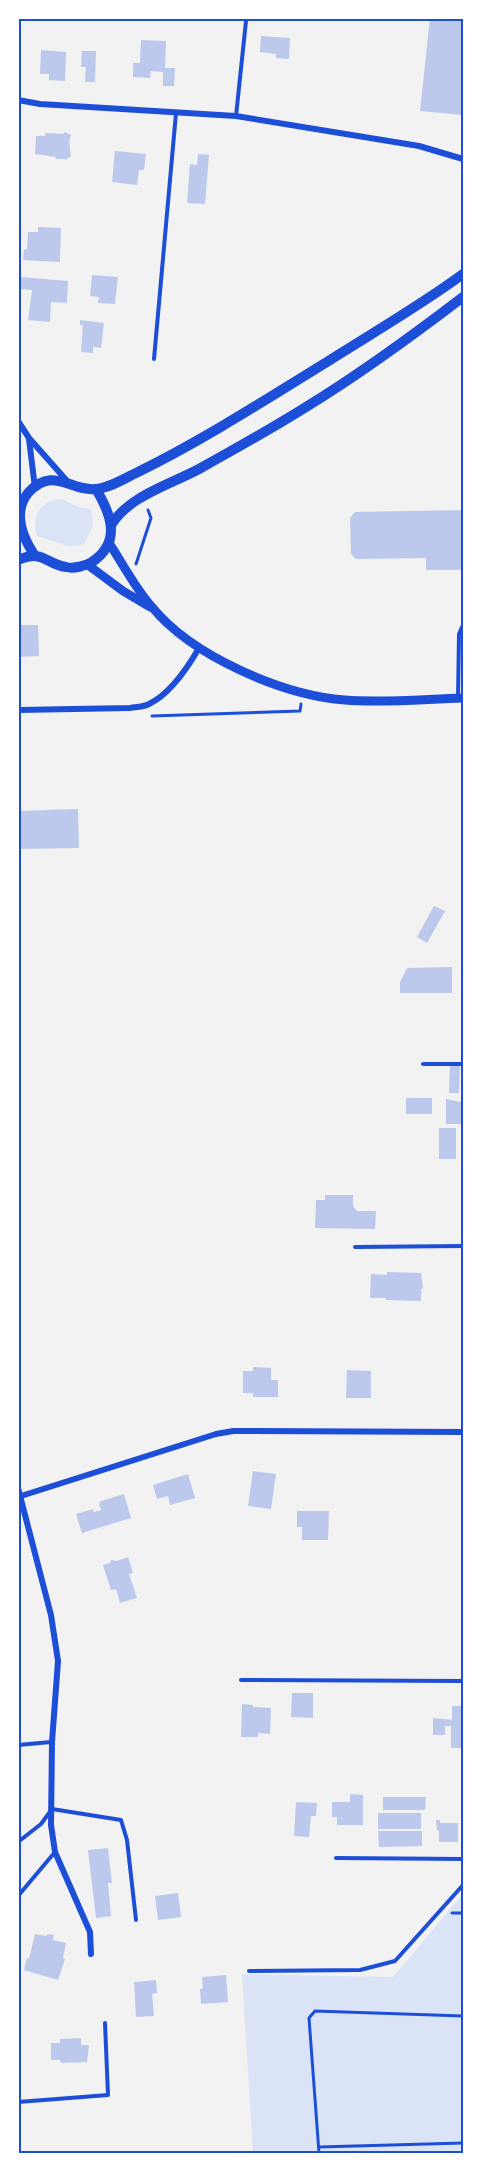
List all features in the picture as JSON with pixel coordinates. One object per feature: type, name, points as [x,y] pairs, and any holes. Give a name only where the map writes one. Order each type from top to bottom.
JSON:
[{"type":"main road","points":[[35,556],[25,540],[19,515],[23,502],[35,488],[44,482],[57,480],[96,489],[146,468],[259,404],[463,274]]},
{"type":"main road","points":[[111,525],[118,514],[141,498],[197,469],[314,402],[416,333],[463,297]]},
{"type":"main road","points":[[18,560],[35,556],[66,567],[87,565],[101,556],[109,543],[111,525],[105,504],[96,489]]},
{"type":"street","points":[[18,100],[40,104],[236,116],[419,146],[463,159]]},
{"type":"street","points":[[18,421],[29,438],[69,482]]},
{"type":"street","points":[[29,438],[35,488]]},
{"type":"street","points":[[109,543],[152,608]]},
{"type":"street","points":[[87,565],[123,591],[152,608],[199,648],[260,680],[304,693],[345,700],[461,698]]},
{"type":"street","points":[[18,710],[130,708],[147,705],[170,686],[199,648]]},
{"type":"street","points":[[21,1496],[216,1434],[233,1431],[463,1432]]},
{"type":"street","points":[[18,1488],[51,1615],[58,1661],[52,1742],[52,1809],[55,1852],[90,1932],[91,1954]]},
{"type":"lane","points":[[236,116],[246,21]]},
{"type":"lane","points":[[154,359],[176,113]]},
{"type":"lane","points":[[461,698],[459,634],[463,625]]},
{"type":"lane","points":[[423,1064],[463,1064]]},
{"type":"lane","points":[[355,1247],[463,1246]]},
{"type":"lane","points":[[242,1680],[463,1681]]},
{"type":"lane","points":[[18,1745],[52,1742]]},
{"type":"lane","points":[[18,1842],[41,1824],[52,1809],[121,1820],[127,1840],[136,1920]]},
{"type":"lane","points":[[18,1896],[55,1852]]},
{"type":"lane","points":[[336,1857],[463,1859]]},
{"type":"lane","points":[[249,1971],[360,1970],[395,1961],[463,1885]]},
{"type":"lane","points":[[18,2102],[108,2095],[105,2023]]},
{"type":"path","points":[[135,568],[151,518],[148,510]]},
{"type":"path","points":[[148,716],[300,711],[301,704]]},
{"type":"path","points":[[452,1913],[463,1914]]},
{"type":"path","points":[[319,2153],[309,2018],[315,2011],[463,2016]]},
{"type":"path","points":[[318,2147],[463,2143]]},
{"type":"shaded area","points":[[61,499],[79,507],[91,509],[93,526],[84,544],[70,547],[37,536],[35,522],[39,511],[48,503]]},
{"type":"shaded area","points":[[463,1894],[463,2153],[253,2153],[242,1974],[393,1977]]},
{"type":"building","points":[[430,18],[463,18],[463,115],[420,111]]},
{"type":"building","points":[[261,36],[290,38],[289,59],[276,58],[276,54],[260,52]]},
{"type":"building","points":[[141,40],[166,41],[165,68],[175,68],[174,86],[163,86],[163,72],[151,71],[150,78],[133,77],[133,63],[140,63]]},
{"type":"building","points":[[41,50],[66,52],[65,81],[49,80],[49,74],[40,74]]},
{"type":"building","points":[[82,51],[96,51],[95,82],[85,82],[86,67],[81,67]]},
{"type":"building","points":[[65,132],[71,135],[69,141],[71,157],[55,159],[56,157],[35,154],[36,136]]},
{"type":"building","points":[[115,151],[146,154],[144,170],[139,170],[137,185],[112,182]]},
{"type":"building","points":[[198,154],[209,155],[205,204],[187,203],[190,164],[197,165]]},
{"type":"building","points":[[38,227],[61,228],[60,262],[23,260],[24,249],[27,250],[28,232],[38,232]]},
{"type":"building","points":[[92,275],[118,277],[115,304],[98,303],[99,297],[90,296]]},
{"type":"building","points":[[21,277],[68,281],[67,303],[51,302],[50,322],[28,320],[32,290],[20,289]]},
{"type":"building","points":[[80,320],[104,323],[101,348],[93,347],[93,353],[81,352],[83,325],[80,325]]},
{"type":"building","points":[[463,510],[463,570],[426,570],[426,558],[356,559],[351,554],[350,518],[355,512]]},
{"type":"building","points":[[18,625],[38,625],[39,656],[18,657]]},
{"type":"building","points":[[78,809],[79,848],[18,849],[18,811]]},
{"type":"building","points":[[434,906],[445,911],[427,943],[417,937]]},
{"type":"building","points":[[452,967],[452,993],[400,993],[400,982],[407,968]]},
{"type":"building","points":[[450,1066],[460,1066],[459,1093],[449,1093]]},
{"type":"building","points":[[406,1098],[432,1098],[432,1114],[406,1114]]},
{"type":"building","points":[[446,1099],[461,1102],[462,1124],[446,1124]]},
{"type":"building","points":[[439,1128],[456,1128],[456,1159],[439,1159]]},
{"type":"building","points":[[325,1195],[353,1195],[353,1206],[357,1211],[376,1211],[375,1229],[315,1228],[316,1200],[325,1200]]},
{"type":"building","points":[[387,1272],[421,1273],[423,1288],[421,1301],[370,1298],[371,1274],[387,1275]]},
{"type":"building","points":[[253,1367],[271,1368],[271,1380],[278,1380],[278,1397],[253,1397],[253,1393],[243,1393],[243,1371],[253,1371]]},
{"type":"building","points":[[347,1370],[371,1371],[371,1398],[346,1398]]},
{"type":"building","points":[[253,1471],[276,1474],[271,1509],[248,1506]]},
{"type":"building","points":[[188,1474],[195,1498],[170,1505],[168,1496],[157,1499],[153,1485]]},
{"type":"building","points":[[124,1494],[131,1518],[82,1533],[76,1514],[93,1509],[94,1512],[101,1510],[99,1504],[101,1501]]},
{"type":"building","points":[[297,1511],[329,1511],[328,1540],[302,1540],[302,1527],[297,1527]]},
{"type":"building","points":[[128,1557],[133,1573],[129,1574],[137,1598],[120,1603],[116,1589],[111,1590],[103,1565],[110,1563],[111,1560],[117,1561]]},
{"type":"building","points":[[292,1693],[313,1693],[313,1718],[291,1717]]},
{"type":"building","points":[[463,1702],[463,1748],[451,1748],[451,1726],[445,1726],[445,1735],[433,1735],[433,1718],[452,1720],[452,1706],[460,1706]]},
{"type":"building","points":[[242,1704],[271,1708],[270,1734],[258,1733],[258,1737],[241,1737]]},
{"type":"building","points":[[350,1794],[363,1795],[363,1825],[337,1825],[337,1817],[332,1817],[332,1802],[350,1802]]},
{"type":"building","points":[[383,1797],[426,1797],[425,1810],[383,1810]]},
{"type":"building","points":[[296,1802],[317,1803],[316,1816],[311,1816],[309,1837],[294,1836]]},
{"type":"building","points":[[378,1813],[421,1813],[421,1829],[378,1829]]},
{"type":"building","points":[[436,1820],[440,1820],[440,1823],[458,1823],[458,1842],[439,1842]]},
{"type":"building","points":[[378,1831],[422,1831],[422,1846],[379,1847]]},
{"type":"building","points":[[108,1848],[112,1883],[108,1883],[111,1916],[96,1918],[88,1850]]},
{"type":"building","points":[[178,1893],[181,1917],[158,1920],[155,1896]]},
{"type":"building","points":[[35,1934],[54,1935],[53,1940],[66,1943],[63,1958],[65,1959],[58,1980],[24,1970]]},
{"type":"building","points":[[226,1975],[228,2002],[201,2004],[202,1977]]},
{"type":"building","points":[[156,1980],[157,1993],[152,1994],[154,2016],[136,2017],[134,1982]]},
{"type":"building","points":[[81,2038],[81,2045],[89,2045],[87,2062],[61,2063],[60,2060],[51,2060],[51,2043],[60,2043],[60,2039]]}]
